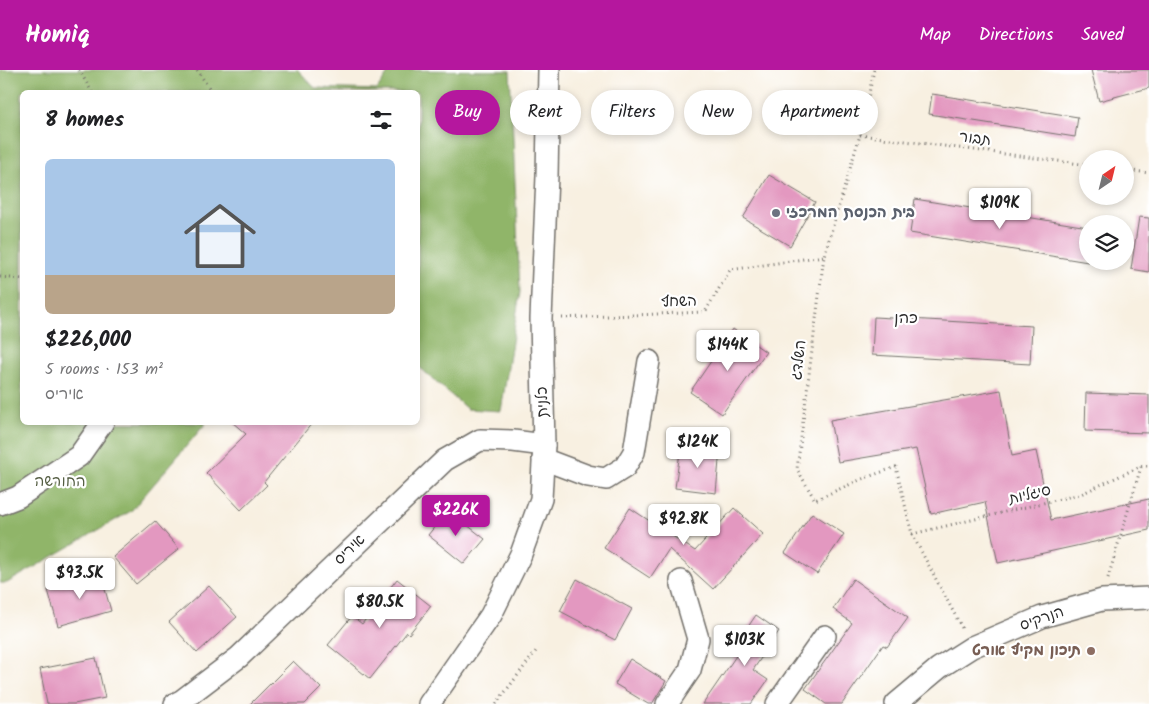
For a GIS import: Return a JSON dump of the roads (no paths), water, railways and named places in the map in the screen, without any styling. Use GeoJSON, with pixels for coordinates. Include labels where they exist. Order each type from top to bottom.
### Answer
{"type":"FeatureCollection","features":[{"type":"Feature","properties":{"kind":"street","name":"כלנית"},"geometry":{"type":"LineString","coordinates":[[429,704],[490,614],[522,554],[541,499],[544,452],[541,319],[549,70]]}},
{"type":"Feature","properties":{"kind":"street","name":"איריס"},"geometry":{"type":"LineString","coordinates":[[174,704],[182,701],[239,657],[445,460],[480,440],[513,441],[544,452],[588,476],[606,479],[625,467],[634,452],[649,361]]}},
{"type":"Feature","properties":{"kind":"street"},"geometry":{"type":"LineString","coordinates":[[0,504],[18,498],[79,456],[101,425]]}},
{"type":"Feature","properties":{"kind":"street"},"geometry":{"type":"LineString","coordinates":[[667,704],[690,670],[698,639],[681,581]]}},
{"type":"Feature","properties":{"kind":"street","name":"הנרקיס"},"geometry":{"type":"LineString","coordinates":[[896,704],[940,668],[972,647],[1042,617],[1102,600],[1149,598]]}},
{"type":"Feature","properties":{"kind":"street"},"geometry":{"type":"LineString","coordinates":[[777,704],[825,636]]}},
{"type":"Feature","properties":{"kind":"place","name":"בית הכנסת המרכזי"},"geometry":{"type":"Point","coordinates":[776,213]}},
{"type":"Feature","properties":{"kind":"place","name":"תיכון מקיף אורט"},"geometry":{"type":"Point","coordinates":[1091,651]}},
{"type":"Feature","properties":{"kind":"district","name":"כהן"},"geometry":{"type":"Point","coordinates":[906,318]}},
{"type":"Feature","properties":{"kind":"park label","name":"החורשה"},"geometry":{"type":"Point","coordinates":[60,482]}}]}
